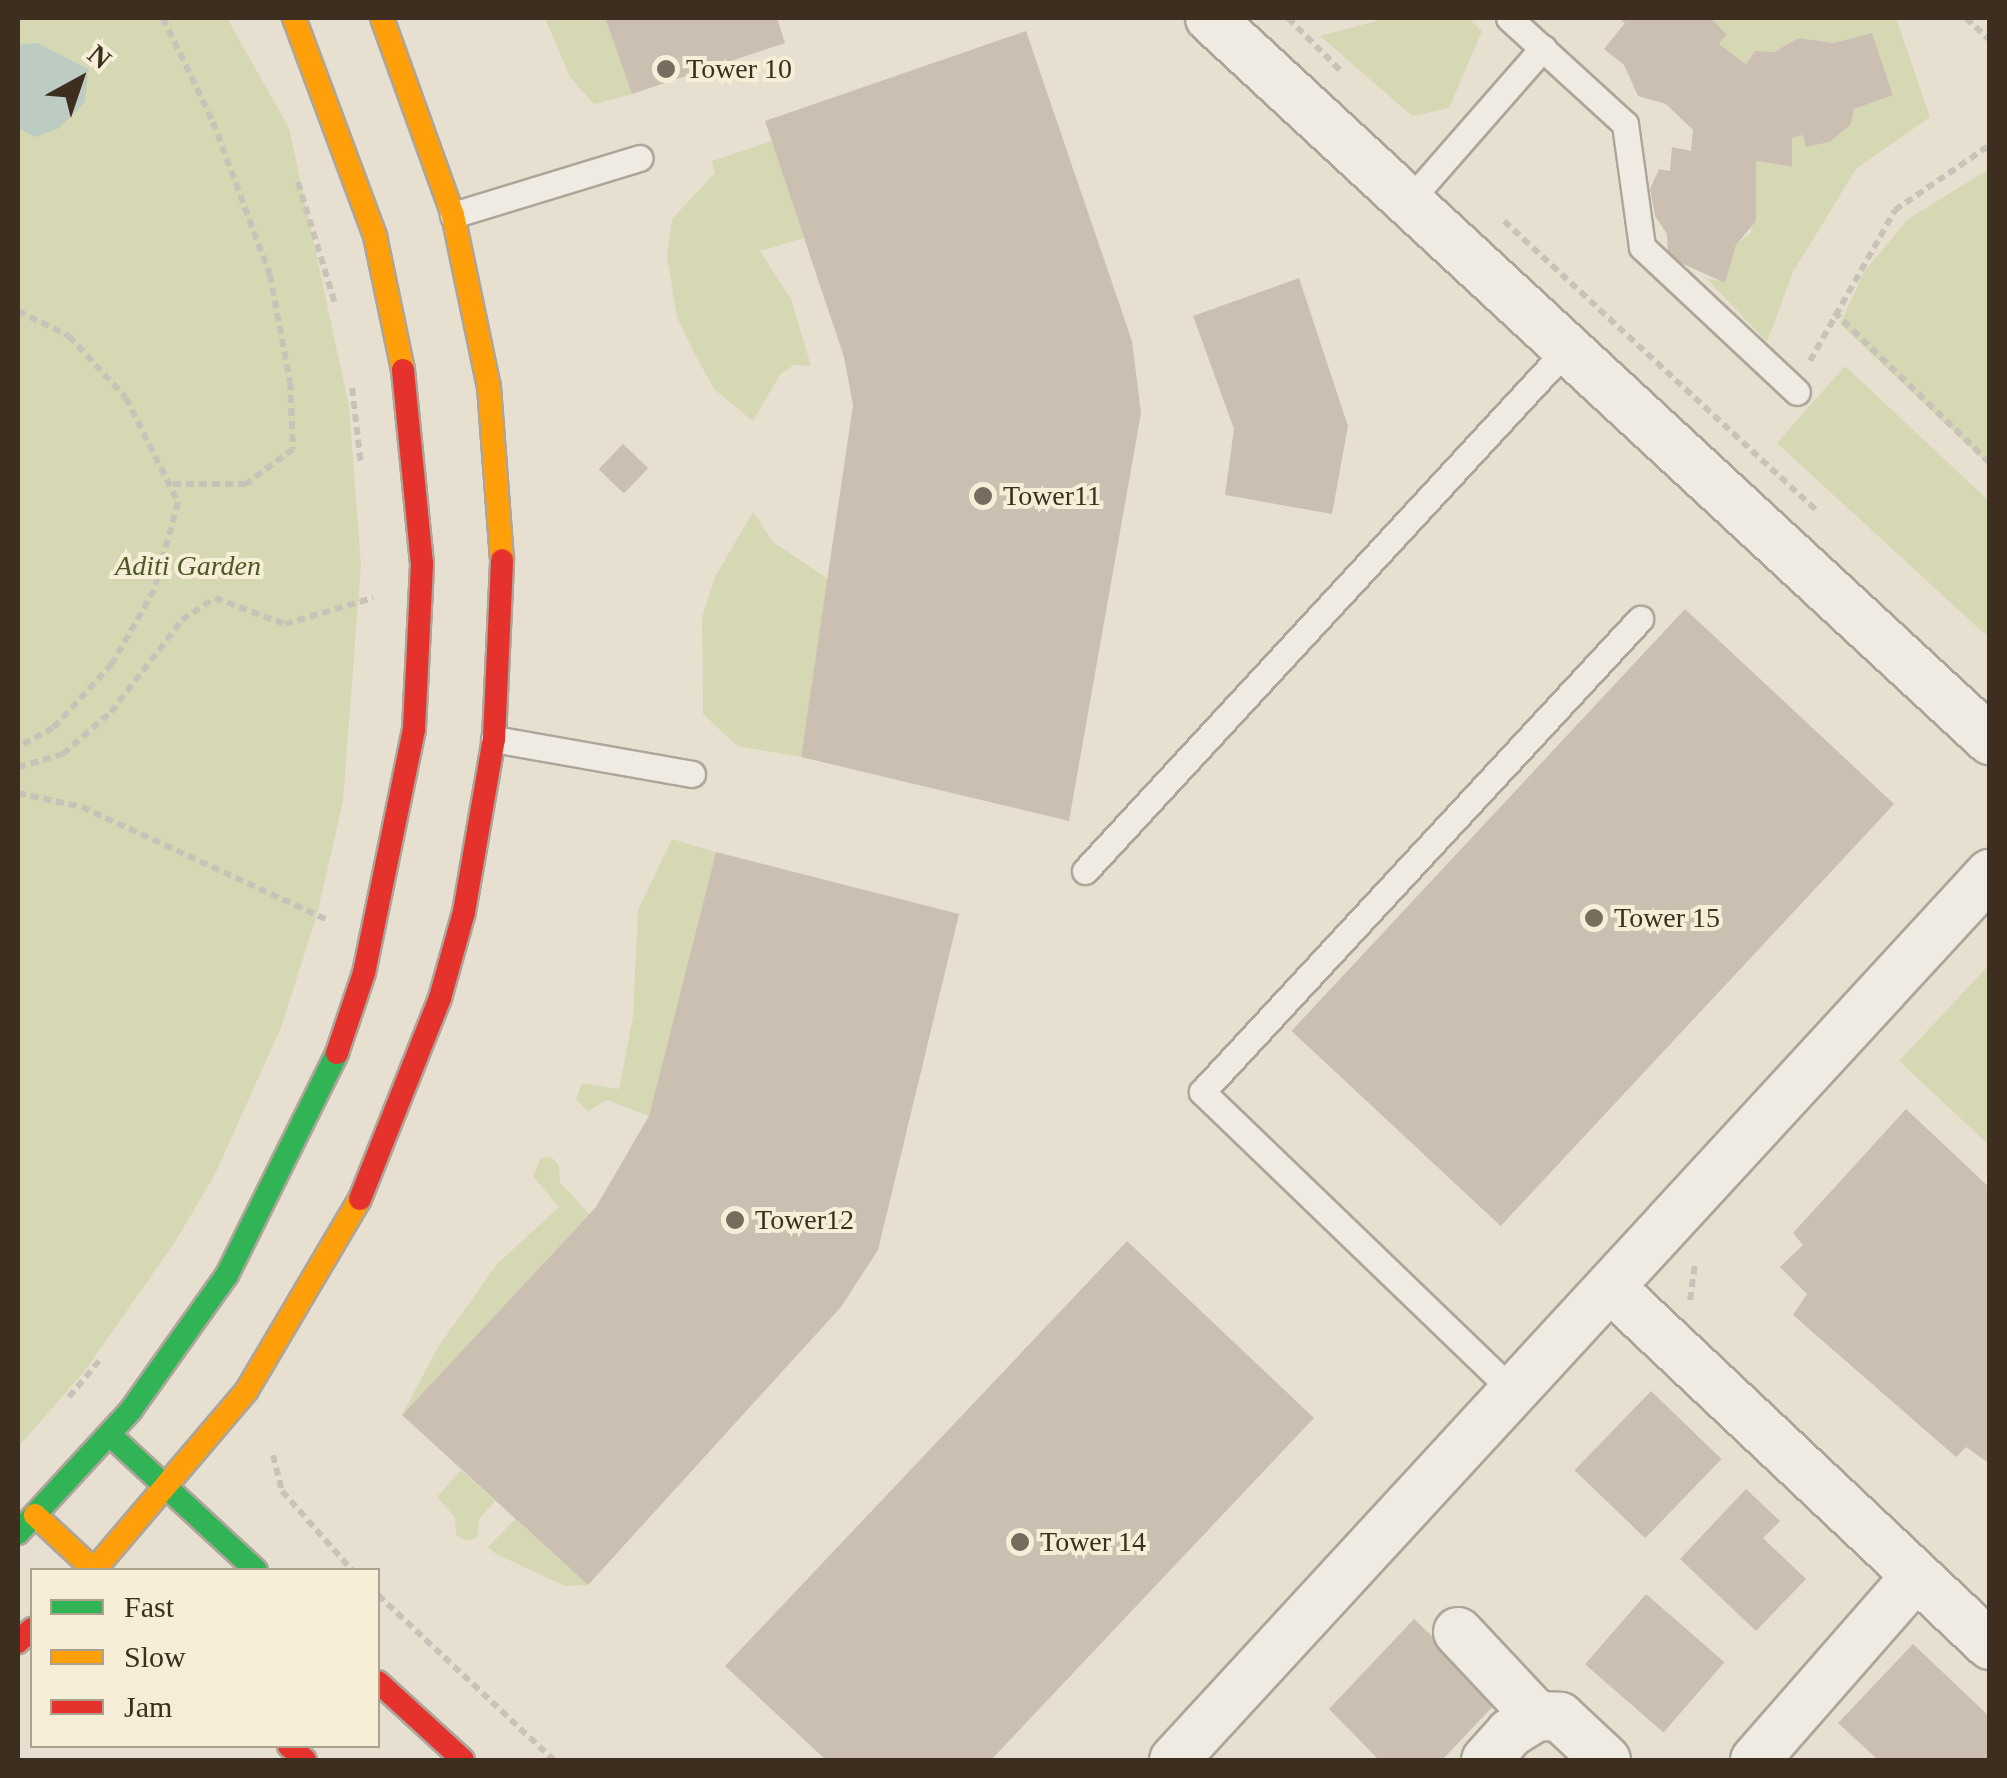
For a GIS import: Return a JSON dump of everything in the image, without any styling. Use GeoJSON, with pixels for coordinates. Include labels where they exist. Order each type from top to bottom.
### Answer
{"type":"FeatureCollection","features":[{"type":"Feature","properties":{"kind":"street"},"geometry":{"type":"LineString","coordinates":[[18,1533],[110,1435],[227,1275],[304,1128],[364,973],[399,828],[414,730],[422,564],[409,398],[370,220],[294,18]]}},
{"type":"Feature","properties":{"kind":"street"},"geometry":{"type":"LineString","coordinates":[[96,1568],[169,1490],[295,1317],[378,1162],[445,981],[494,739],[502,563],[498,475],[482,352],[453,215],[382,18]]}},
{"type":"Feature","properties":{"kind":"street"},"geometry":{"type":"LineString","coordinates":[[1210,18],[1990,740]]}},
{"type":"Feature","properties":{"kind":"street"},"geometry":{"type":"LineString","coordinates":[[1174,1760],[1990,874]]}},
{"type":"Feature","properties":{"kind":"street"},"geometry":{"type":"LineString","coordinates":[[1610,1288],[1990,1645]]}},
{"type":"Feature","properties":{"kind":"street"},"geometry":{"type":"LineString","coordinates":[[110,1435],[254,1568]]}},
{"type":"Feature","properties":{"kind":"street"},"geometry":{"type":"LineString","coordinates":[[35,1515],[92,1568]]}},
{"type":"Feature","properties":{"kind":"street"},"geometry":{"type":"LineString","coordinates":[[1756,1760],[1916,1576]]}},
{"type":"Feature","properties":{"kind":"street"},"geometry":{"type":"LineString","coordinates":[[1458,1632],[1537,1716]]}},
{"type":"Feature","properties":{"kind":"street"},"geometry":{"type":"LineString","coordinates":[[380,1684],[463,1760]]}},
{"type":"Feature","properties":{"kind":"street"},"geometry":{"type":"LineString","coordinates":[[1486,1760],[1510,1733],[1537,1716],[1560,1717],[1606,1760]]}},
{"type":"Feature","properties":{"kind":"lane"},"geometry":{"type":"LineString","coordinates":[[1509,18],[1625,124],[1642,247],[1797,392]]}},
{"type":"Feature","properties":{"kind":"lane"},"geometry":{"type":"LineString","coordinates":[[1408,202],[1543,48]]}},
{"type":"Feature","properties":{"kind":"lane"},"geometry":{"type":"LineString","coordinates":[[453,215],[640,158]]}},
{"type":"Feature","properties":{"kind":"lane"},"geometry":{"type":"LineString","coordinates":[[1086,870],[1567,348]]}},
{"type":"Feature","properties":{"kind":"lane"},"geometry":{"type":"LineString","coordinates":[[1514,1392],[1202,1092],[1640,620]]}},
{"type":"Feature","properties":{"kind":"lane"},"geometry":{"type":"LineString","coordinates":[[494,739],[692,774]]}},
{"type":"Feature","properties":{"kind":"path"},"geometry":{"type":"LineString","coordinates":[[164,18],[214,122],[270,274],[290,382],[292,450],[246,484],[170,484]]}},
{"type":"Feature","properties":{"kind":"path"},"geometry":{"type":"LineString","coordinates":[[1966,18],[1990,40]]}},
{"type":"Feature","properties":{"kind":"path"},"geometry":{"type":"LineString","coordinates":[[1797,392],[1834,312],[1895,210],[1990,145]]}},
{"type":"Feature","properties":{"kind":"path"},"geometry":{"type":"LineString","coordinates":[[296,166],[337,311]]}},
{"type":"Feature","properties":{"kind":"path"},"geometry":{"type":"LineString","coordinates":[[18,311],[69,336],[126,398],[178,502],[154,590],[112,664],[53,728],[18,747]]}},
{"type":"Feature","properties":{"kind":"path"},"geometry":{"type":"LineString","coordinates":[[1834,312],[1990,463]]}},
{"type":"Feature","properties":{"kind":"path"},"geometry":{"type":"LineString","coordinates":[[352,382],[352,436],[366,484]]}},
{"type":"Feature","properties":{"kind":"path"},"geometry":{"type":"LineString","coordinates":[[373,614],[374,581]]}},
{"type":"Feature","properties":{"kind":"path"},"geometry":{"type":"LineString","coordinates":[[18,767],[63,754],[111,712],[182,620],[216,598],[284,624],[374,598]]}},
{"type":"Feature","properties":{"kind":"path"},"geometry":{"type":"LineString","coordinates":[[18,793],[82,807],[331,922]]}},
{"type":"Feature","properties":{"kind":"path"},"geometry":{"type":"LineString","coordinates":[[325,940],[336,906]]}},
{"type":"Feature","properties":{"kind":"path"},"geometry":{"type":"LineString","coordinates":[[1699,1312],[1688,1298],[1702,1250]]}},
{"type":"Feature","properties":{"kind":"path"},"geometry":{"type":"LineString","coordinates":[[60,1408],[102,1357]]}},
{"type":"Feature","properties":{"kind":"path"},"geometry":{"type":"LineString","coordinates":[[273,1455],[282,1490],[350,1568]]}},
{"type":"Feature","properties":{"kind":"path"},"geometry":{"type":"LineString","coordinates":[[380,1597],[554,1760]]}},
{"type":"Feature","properties":{"kind":"green space","name":"Aditi Garden"},"geometry":{"type":"Polygon","coordinates":[[[18,18],[227,18],[289,128],[349,406],[361,565],[343,801],[317,915],[280,1030],[215,1174],[175,1242],[84,1372],[18,1447],[18,18]]]}},
{"type":"Feature","properties":{"kind":"green space"},"geometry":{"type":"Polygon","coordinates":[[[545,18],[605,18],[632,94],[594,104],[570,77],[545,18]]]}},
{"type":"Feature","properties":{"kind":"green space"},"geometry":{"type":"Polygon","coordinates":[[[1388,18],[1468,18],[1482,31],[1449,108],[1412,116],[1320,36],[1388,18]]]}},
{"type":"Feature","properties":{"kind":"green space"},"geometry":{"type":"Polygon","coordinates":[[[1711,18],[1896,18],[1930,117],[1856,169],[1793,272],[1767,342],[1706,278],[1725,282],[1736,245],[1751,232],[1756,161],[1791,167],[1792,138],[1803,135],[1807,147],[1830,142],[1851,124],[1854,109],[1893,94],[1872,33],[1833,43],[1799,38],[1774,52],[1755,51],[1746,64],[1719,44],[1727,33],[1711,18]]]}},
{"type":"Feature","properties":{"kind":"green space"},"geometry":{"type":"Polygon","coordinates":[[[772,141],[804,238],[760,251],[791,299],[811,366],[793,365],[780,375],[753,421],[715,390],[694,353],[677,317],[667,256],[672,219],[715,173],[712,161],[772,141]]]}},
{"type":"Feature","properties":{"kind":"green space"},"geometry":{"type":"Polygon","coordinates":[[[1990,169],[1989,465],[1840,324],[1864,272],[1908,219],[1990,169]]]}},
{"type":"Feature","properties":{"kind":"green space"},"geometry":{"type":"Polygon","coordinates":[[[1845,366],[1989,501],[1989,638],[1777,443],[1845,366]]]}},
{"type":"Feature","properties":{"kind":"green space"},"geometry":{"type":"Polygon","coordinates":[[[753,512],[773,542],[828,579],[801,757],[737,746],[703,714],[702,618],[715,577],[753,512]]]}},
{"type":"Feature","properties":{"kind":"green space"},"geometry":{"type":"Polygon","coordinates":[[[672,839],[716,852],[649,1116],[607,1100],[588,1111],[576,1099],[582,1083],[619,1089],[633,1017],[638,910],[672,839]]]}},
{"type":"Feature","properties":{"kind":"green space"},"geometry":{"type":"Polygon","coordinates":[[[1989,965],[1989,1145],[1899,1061],[1989,965]]]}},
{"type":"Feature","properties":{"kind":"green space"},"geometry":{"type":"Polygon","coordinates":[[[551,1157],[559,1165],[560,1182],[589,1214],[402,1415],[438,1347],[497,1264],[559,1207],[533,1176],[541,1158],[551,1157]]]}},
{"type":"Feature","properties":{"kind":"green space"},"geometry":{"type":"Polygon","coordinates":[[[461,1470],[495,1501],[479,1519],[477,1538],[466,1541],[456,1535],[455,1517],[437,1497],[461,1470]]]}},
{"type":"Feature","properties":{"kind":"green space"},"geometry":{"type":"Polygon","coordinates":[[[515,1519],[588,1585],[565,1586],[488,1547],[515,1519]]]}},
{"type":"Feature","properties":{"kind":"shaded area"},"geometry":{"type":"Polygon","coordinates":[[[37,43],[88,69],[85,102],[59,128],[36,137],[18,128],[18,45],[37,43]]]}},
{"type":"Feature","properties":{"kind":"building","name":"Tower 10"},"geometry":{"type":"Polygon","coordinates":[[[605,18],[777,18],[785,43],[632,94],[605,18]]]}},
{"type":"Feature","properties":{"kind":"building"},"geometry":{"type":"Polygon","coordinates":[[[1618,18],[1711,18],[1727,34],[1719,44],[1746,64],[1755,51],[1774,52],[1799,38],[1833,43],[1872,33],[1893,95],[1854,109],[1851,124],[1830,142],[1806,147],[1803,135],[1792,138],[1792,167],[1756,161],[1756,221],[1736,245],[1725,283],[1668,257],[1667,234],[1655,216],[1650,189],[1659,169],[1670,171],[1672,147],[1691,151],[1693,130],[1666,104],[1638,96],[1624,65],[1604,49],[1625,23],[1618,18]]]}},
{"type":"Feature","properties":{"kind":"building","name":"Tower11"},"geometry":{"type":"Polygon","coordinates":[[[1026,31],[1132,341],[1141,413],[1069,821],[801,757],[853,405],[844,357],[765,121],[1026,31]]]}},
{"type":"Feature","properties":{"kind":"building"},"geometry":{"type":"Polygon","coordinates":[[[1299,278],[1348,426],[1332,514],[1225,495],[1234,429],[1193,316],[1299,278]]]}},
{"type":"Feature","properties":{"kind":"building"},"geometry":{"type":"Polygon","coordinates":[[[623,444],[648,468],[624,493],[599,469],[623,444]]]}},
{"type":"Feature","properties":{"kind":"building","name":"Tower 15"},"geometry":{"type":"Polygon","coordinates":[[[1685,609],[1894,804],[1501,1226],[1291,1031],[1685,609]]]}},
{"type":"Feature","properties":{"kind":"building","name":"Tower12"},"geometry":{"type":"Polygon","coordinates":[[[716,852],[959,914],[878,1250],[841,1307],[588,1585],[402,1415],[596,1207],[649,1116],[716,852]]]}},
{"type":"Feature","properties":{"kind":"building"},"geometry":{"type":"Polygon","coordinates":[[[1906,1109],[1990,1188],[1990,1464],[1966,1447],[1956,1457],[1793,1315],[1807,1294],[1780,1267],[1803,1245],[1793,1233],[1906,1109]]]}},
{"type":"Feature","properties":{"kind":"building","name":"Tower 14"},"geometry":{"type":"Polygon","coordinates":[[[1127,1241],[1314,1418],[991,1760],[826,1760],[725,1666],[1127,1241]]]}},
{"type":"Feature","properties":{"kind":"building"},"geometry":{"type":"Polygon","coordinates":[[[1651,1391],[1721,1459],[1645,1538],[1575,1470],[1651,1391]]]}},
{"type":"Feature","properties":{"kind":"building"},"geometry":{"type":"Polygon","coordinates":[[[1746,1489],[1780,1521],[1763,1538],[1806,1579],[1756,1631],[1680,1559],[1746,1489]]]}},
{"type":"Feature","properties":{"kind":"building"},"geometry":{"type":"Polygon","coordinates":[[[1646,1594],[1724,1662],[1663,1732],[1585,1664],[1646,1594]]]}},
{"type":"Feature","properties":{"kind":"building"},"geometry":{"type":"Polygon","coordinates":[[[1414,1619],[1499,1700],[1442,1760],[1379,1760],[1329,1709],[1414,1619]]]}},
{"type":"Feature","properties":{"kind":"building"},"geometry":{"type":"Polygon","coordinates":[[[1913,1644],[1990,1717],[1990,1760],[1878,1760],[1838,1723],[1913,1644]]]}},
{"type":"Feature","properties":{"kind":"traffic: fast"},"geometry":{"type":"LineString","coordinates":[[18,1533],[131,1410],[227,1275],[337,1053]]}},
{"type":"Feature","properties":{"kind":"traffic: fast"},"geometry":{"type":"LineString","coordinates":[[110,1435],[254,1568]]}},
{"type":"Feature","properties":{"kind":"traffic: slow"},"geometry":{"type":"LineString","coordinates":[[294,18],[375,236],[403,370]]}},
{"type":"Feature","properties":{"kind":"traffic: slow"},"geometry":{"type":"LineString","coordinates":[[382,18],[453,215],[489,387],[502,560]]}},
{"type":"Feature","properties":{"kind":"traffic: slow"},"geometry":{"type":"LineString","coordinates":[[96,1568],[247,1390],[360,1199]]}},
{"type":"Feature","properties":{"kind":"traffic: slow"},"geometry":{"type":"LineString","coordinates":[[35,1515],[92,1568]]}},
{"type":"Feature","properties":{"kind":"traffic: jam"},"geometry":{"type":"LineString","coordinates":[[337,1053],[364,973],[414,729],[422,564],[403,370]]}},
{"type":"Feature","properties":{"kind":"traffic: jam"},"geometry":{"type":"LineString","coordinates":[[360,1199],[440,998],[464,912],[494,739],[502,560]]}},
{"type":"Feature","properties":{"kind":"traffic: jam"},"geometry":{"type":"LineString","coordinates":[[18,1642],[30,1631]]}},
{"type":"Feature","properties":{"kind":"traffic: jam"},"geometry":{"type":"LineString","coordinates":[[380,1684],[463,1760]]}},
{"type":"Feature","properties":{"kind":"traffic: jam"},"geometry":{"type":"LineString","coordinates":[[291,1748],[305,1760]]}},
{"type":"Feature","properties":{"kind":"place","name":"Tower 10"},"geometry":{"type":"Point","coordinates":[666,69]}},
{"type":"Feature","properties":{"kind":"place","name":"Tower11"},"geometry":{"type":"Point","coordinates":[983,496]}},
{"type":"Feature","properties":{"kind":"place","name":"Tower 15"},"geometry":{"type":"Point","coordinates":[1594,918]}},
{"type":"Feature","properties":{"kind":"place","name":"Tower12"},"geometry":{"type":"Point","coordinates":[735,1220]}},
{"type":"Feature","properties":{"kind":"place","name":"Tower 14"},"geometry":{"type":"Point","coordinates":[1020,1542]}}]}
